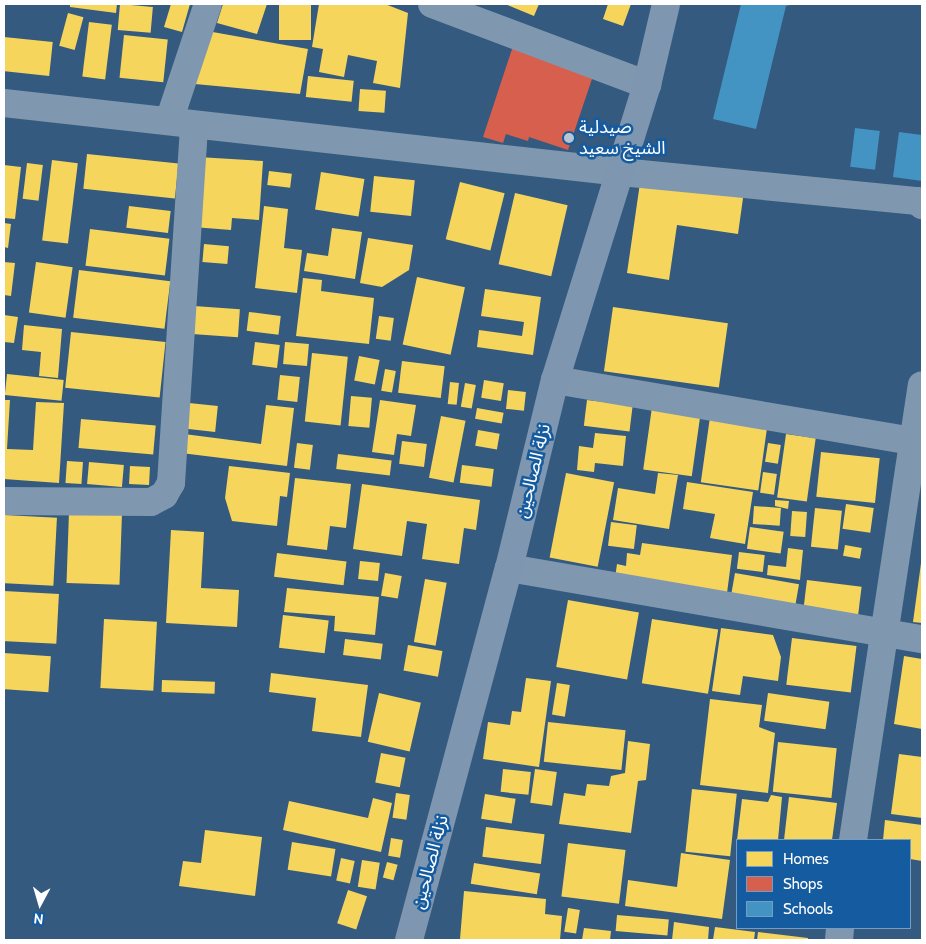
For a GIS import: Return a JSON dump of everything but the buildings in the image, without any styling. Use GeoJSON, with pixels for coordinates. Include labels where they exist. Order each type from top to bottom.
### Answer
{"type":"FeatureCollection","features":[{"type":"Feature","properties":{"kind":"main road","name":"نزلة الصالحين"},"geometry":{"type":"LineString","coordinates":[[409,940],[509,568],[555,380],[647,85],[666,4]]}},
{"type":"Feature","properties":{"kind":"street"},"geometry":{"type":"LineString","coordinates":[[4,501],[150,502],[164,495],[171,483],[182,124],[208,4]]}},
{"type":"Feature","properties":{"kind":"street"},"geometry":{"type":"LineString","coordinates":[[432,4],[647,85]]}},
{"type":"Feature","properties":{"kind":"street"},"geometry":{"type":"LineString","coordinates":[[4,103],[621,172],[918,200],[922,205]]}},
{"type":"Feature","properties":{"kind":"street"},"geometry":{"type":"LineString","coordinates":[[555,380],[913,441]]}},
{"type":"Feature","properties":{"kind":"street"},"geometry":{"type":"LineString","coordinates":[[853,839],[922,385]]}},
{"type":"Feature","properties":{"kind":"street"},"geometry":{"type":"LineString","coordinates":[[509,568],[922,639]]}},
{"type":"Feature","properties":{"kind":"place","name":"صيدلية الشيخ سعيد"},"geometry":{"type":"Point","coordinates":[569,138]}}]}
